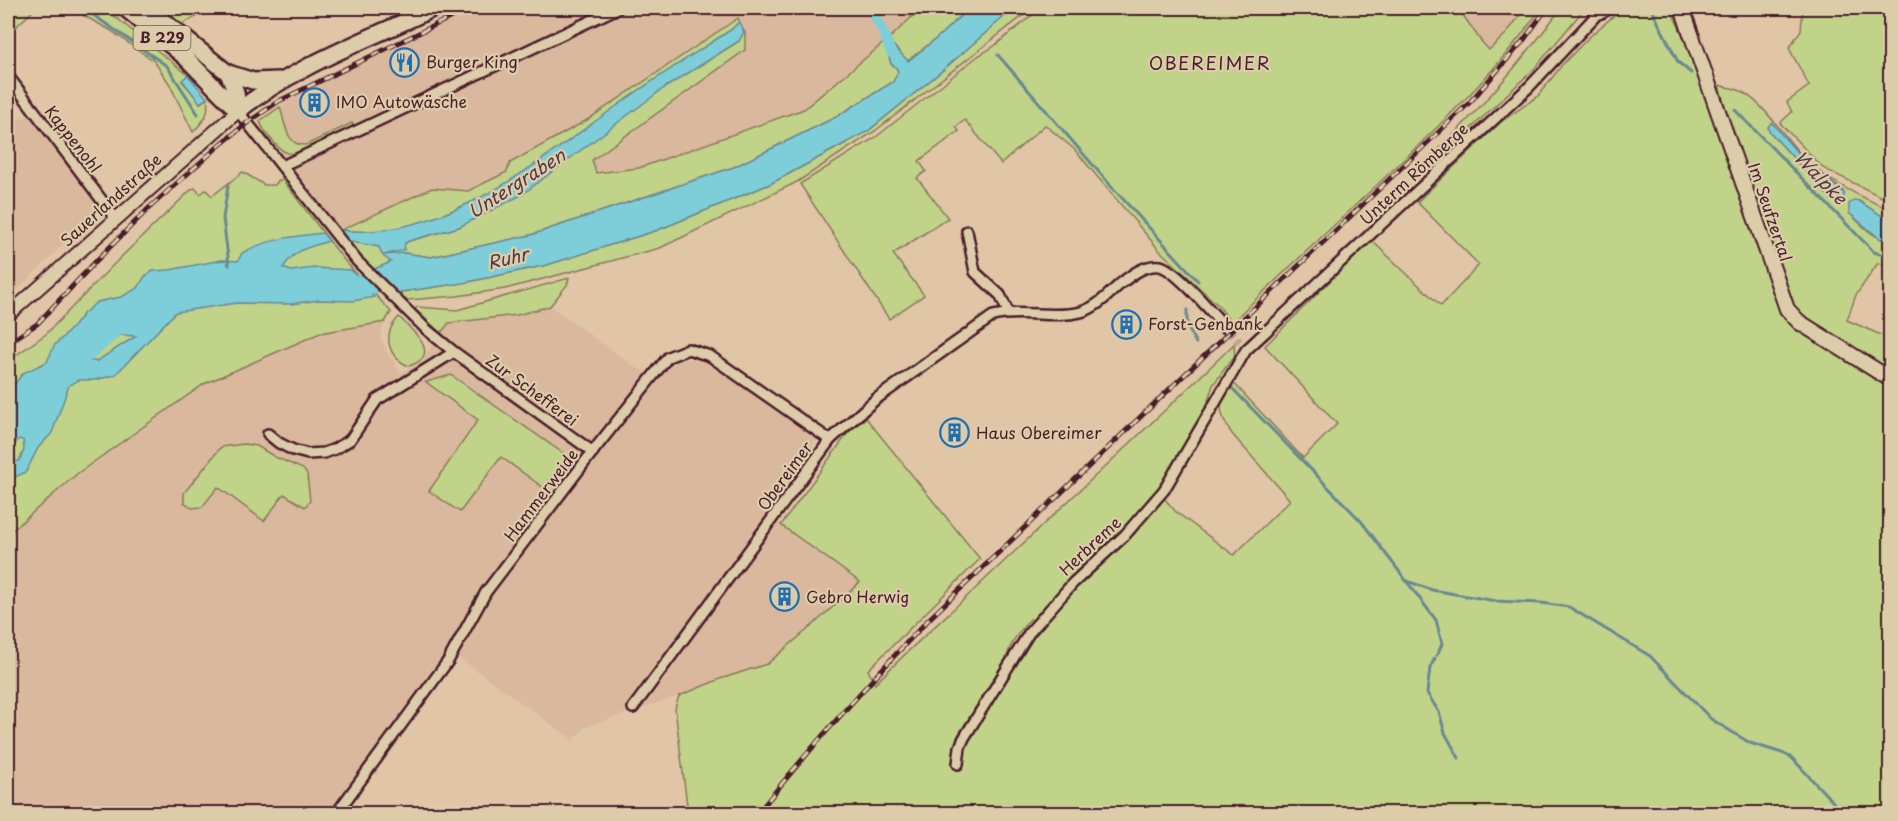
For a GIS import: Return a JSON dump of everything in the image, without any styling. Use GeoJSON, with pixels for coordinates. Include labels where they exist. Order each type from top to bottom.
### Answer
{"type":"FeatureCollection","features":[{"type":"Feature","properties":{"kind":"main road","name":"B 229"},"geometry":{"type":"LineString","coordinates":[[125,8],[185,57],[238,111],[282,80],[429,9]]}},
{"type":"Feature","properties":{"kind":"main road","name":"B 229"},"geometry":{"type":"LineString","coordinates":[[147,8],[228,73],[253,81],[282,80]]}},
{"type":"Feature","properties":{"kind":"main road","name":"Im Seufzertal"},"geometry":{"type":"LineString","coordinates":[[1682,8],[1787,309],[1799,322],[1890,379]]}},
{"type":"Feature","properties":{"kind":"main road"},"geometry":{"type":"LineString","coordinates":[[228,73],[236,92],[238,111]]}},
{"type":"Feature","properties":{"kind":"street"},"geometry":{"type":"LineString","coordinates":[[238,111],[282,166],[618,8]]}},
{"type":"Feature","properties":{"kind":"street","name":"Unterm Römberge"},"geometry":{"type":"LineString","coordinates":[[1246,350],[1521,95],[1603,9]]}},
{"type":"Feature","properties":{"kind":"street","name":"Kappenohl"},"geometry":{"type":"LineString","coordinates":[[9,81],[116,219]]}},
{"type":"Feature","properties":{"kind":"street","name":"Sauerlandstraße"},"geometry":{"type":"LineString","coordinates":[[8,315],[238,111]]}},
{"type":"Feature","properties":{"kind":"street","name":"Zur Schefferei"},"geometry":{"type":"LineString","coordinates":[[282,166],[357,261],[426,329],[454,352],[592,452]]}},
{"type":"Feature","properties":{"kind":"street"},"geometry":{"type":"LineString","coordinates":[[967,231],[975,272],[1000,295],[1008,312]]}},
{"type":"Feature","properties":{"kind":"street","name":"Obereimer"},"geometry":{"type":"LineString","coordinates":[[633,708],[830,440],[885,392],[993,316],[1008,312],[1049,314],[1084,311],[1096,305],[1137,272],[1145,268],[1160,266],[1172,273],[1227,329]]}},
{"type":"Feature","properties":{"kind":"street"},"geometry":{"type":"LineString","coordinates":[[1239,342],[1246,350]]}},
{"type":"Feature","properties":{"kind":"street","name":"Hammerweide"},"geometry":{"type":"LineString","coordinates":[[336,813],[448,661],[486,592],[592,452],[668,357],[688,349],[710,357],[830,440]]}},
{"type":"Feature","properties":{"kind":"street","name":"Herbreme"},"geometry":{"type":"LineString","coordinates":[[958,764],[960,747],[964,738],[1029,633],[1073,583],[1125,535],[1158,497],[1184,459],[1246,350]]}},
{"type":"Feature","properties":{"kind":"street"},"geometry":{"type":"LineString","coordinates":[[268,434],[293,450],[308,454],[324,453],[335,449],[350,440],[377,400],[454,352]]}},
{"type":"Feature","properties":{"kind":"shaded area"},"geometry":{"type":"Polygon","coordinates":[[[477,8],[872,8],[868,10],[887,32],[874,8],[921,8],[892,36],[804,109],[639,168],[596,173],[591,160],[745,50],[745,33],[737,18],[587,120],[510,163],[507,172],[468,191],[432,188],[341,230],[261,129],[258,121],[275,108],[333,77],[477,8]]]}},
{"type":"Feature","properties":{"kind":"shaded area"},"geometry":{"type":"Polygon","coordinates":[[[1458,8],[1525,8],[1507,33],[1489,50],[1458,8]]]}},
{"type":"Feature","properties":{"kind":"shaded area"},"geometry":{"type":"Polygon","coordinates":[[[29,115],[103,205],[8,299],[8,125],[29,115]]]}},
{"type":"Feature","properties":{"kind":"shaded area"},"geometry":{"type":"Polygon","coordinates":[[[550,306],[638,369],[659,377],[678,360],[699,358],[819,437],[762,511],[860,582],[767,664],[585,727],[573,740],[447,649],[329,813],[8,813],[8,534],[78,473],[204,384],[320,333],[385,322],[380,337],[386,351],[401,373],[421,361],[449,323],[517,315],[550,306]]]}},
{"type":"Feature","properties":{"kind":"green space"},"geometry":{"type":"Polygon","coordinates":[[[18,8],[36,8],[8,34],[8,17],[18,8]]]}},
{"type":"Feature","properties":{"kind":"green space"},"geometry":{"type":"Polygon","coordinates":[[[70,8],[104,8],[188,75],[182,81],[201,103],[207,98],[207,113],[197,128],[193,132],[169,83],[154,61],[110,30],[70,8]]]}},
{"type":"Feature","properties":{"kind":"green space"},"geometry":{"type":"Polygon","coordinates":[[[159,8],[196,8],[200,15],[180,25],[159,8]]]}},
{"type":"Feature","properties":{"kind":"green space"},"geometry":{"type":"Polygon","coordinates":[[[921,8],[969,8],[937,38],[907,61],[888,40],[885,42],[891,64],[898,72],[893,82],[834,118],[734,167],[531,235],[431,257],[404,253],[384,256],[392,262],[373,270],[394,293],[463,283],[547,265],[658,230],[770,184],[868,131],[1014,8],[1033,8],[875,131],[797,182],[660,248],[505,289],[407,300],[393,294],[346,241],[341,230],[432,188],[468,191],[507,172],[510,163],[587,120],[738,18],[745,33],[745,50],[592,160],[596,173],[639,168],[804,109],[892,36],[921,8]],[[739,22],[500,189],[423,222],[382,231],[342,230],[379,247],[383,255],[409,241],[459,227],[664,88],[739,41],[739,22]]]}},
{"type":"Feature","properties":{"kind":"green space"},"geometry":{"type":"Polygon","coordinates":[[[1041,8],[1458,8],[1489,50],[1507,33],[1525,8],[1541,8],[1509,51],[1455,110],[1231,323],[1219,306],[1160,251],[1074,149],[1045,125],[1001,164],[965,120],[956,127],[959,131],[919,161],[926,171],[917,178],[948,218],[893,254],[924,295],[889,319],[800,184],[876,137],[1041,8]]]}},
{"type":"Feature","properties":{"kind":"green space"},"geometry":{"type":"Polygon","coordinates":[[[1561,8],[1585,8],[1535,68],[1427,170],[1423,165],[1496,90],[1561,8]]]}},
{"type":"Feature","properties":{"kind":"green space"},"geometry":{"type":"Polygon","coordinates":[[[1623,8],[1670,8],[1685,40],[1714,122],[1728,116],[1719,85],[1736,89],[1755,101],[1816,169],[1847,189],[1890,210],[1890,222],[1859,201],[1849,213],[1874,235],[1885,239],[1890,238],[1890,268],[1878,263],[1856,295],[1847,320],[1890,339],[1890,813],[688,813],[675,708],[679,696],[720,679],[767,664],[860,582],[781,525],[848,433],[866,418],[980,559],[868,670],[875,684],[1234,344],[1235,361],[1231,360],[1213,385],[1208,400],[1210,403],[1170,473],[1127,526],[1058,592],[1033,621],[1030,619],[1019,632],[1010,647],[1007,658],[956,739],[952,765],[1010,669],[1045,620],[1064,599],[1134,534],[1163,497],[1176,512],[1234,555],[1290,500],[1232,434],[1223,419],[1222,402],[1232,381],[1303,458],[1337,424],[1265,346],[1371,240],[1441,306],[1479,265],[1417,202],[1501,122],[1538,96],[1562,65],[1589,37],[1623,8]],[[1772,123],[1768,127],[1770,132],[1828,196],[1836,203],[1844,197],[1842,190],[1807,164],[1772,123]]]}},
{"type":"Feature","properties":{"kind":"green space"},"geometry":{"type":"Polygon","coordinates":[[[1803,8],[1890,8],[1890,201],[1823,168],[1780,123],[1792,112],[1787,102],[1809,86],[1789,48],[1801,30],[1803,8]]]}},
{"type":"Feature","properties":{"kind":"green space"},"geometry":{"type":"Polygon","coordinates":[[[280,107],[290,138],[299,145],[306,145],[352,123],[354,126],[312,148],[288,153],[279,148],[269,137],[260,121],[280,107]]]}},
{"type":"Feature","properties":{"kind":"green space"},"geometry":{"type":"Polygon","coordinates":[[[243,172],[264,185],[275,185],[282,179],[344,260],[391,312],[385,322],[320,333],[204,384],[78,473],[8,534],[8,361],[46,334],[192,189],[195,188],[200,194],[206,190],[212,196],[243,172]]]}},
{"type":"Feature","properties":{"kind":"green space"},"geometry":{"type":"Polygon","coordinates":[[[569,278],[567,285],[550,306],[517,315],[449,323],[441,333],[415,309],[417,307],[457,310],[569,278]]]}},
{"type":"Feature","properties":{"kind":"green space"},"geometry":{"type":"Polygon","coordinates":[[[399,317],[417,336],[424,349],[424,356],[409,366],[396,357],[389,344],[390,331],[399,317]]]}},
{"type":"Feature","properties":{"kind":"green space"},"geometry":{"type":"Polygon","coordinates":[[[451,375],[567,456],[544,488],[501,457],[460,512],[429,491],[478,420],[426,382],[451,375]]]}},
{"type":"Feature","properties":{"kind":"green space"},"geometry":{"type":"Polygon","coordinates":[[[244,444],[257,446],[303,469],[307,474],[310,501],[305,507],[284,494],[264,521],[218,487],[202,507],[192,508],[184,502],[184,493],[221,447],[244,444]]]}},
{"type":"Feature","properties":{"kind":"water"},"geometry":{"type":"Polygon","coordinates":[[[872,8],[887,32],[881,36],[867,10],[872,8]]]}},
{"type":"Feature","properties":{"kind":"water","name":"Untergraben"},"geometry":{"type":"Polygon","coordinates":[[[969,8],[1014,8],[868,131],[770,184],[658,230],[547,265],[463,283],[394,293],[372,270],[391,262],[383,256],[379,247],[346,241],[341,230],[368,231],[395,228],[457,209],[485,195],[540,161],[739,22],[744,32],[739,41],[664,88],[521,195],[459,227],[409,241],[405,243],[404,250],[384,255],[404,253],[431,257],[531,235],[734,167],[834,118],[893,82],[898,72],[891,64],[885,42],[888,40],[908,61],[969,8]]]}},
{"type":"Feature","properties":{"kind":"water"},"geometry":{"type":"Polygon","coordinates":[[[188,75],[207,98],[200,103],[182,80],[188,75]]]}},
{"type":"Feature","properties":{"kind":"water"},"geometry":{"type":"Polygon","coordinates":[[[1772,123],[1807,164],[1844,193],[1844,197],[1838,203],[1828,196],[1770,132],[1768,128],[1772,123]]]}},
{"type":"Feature","properties":{"kind":"water"},"geometry":{"type":"Polygon","coordinates":[[[1854,200],[1890,221],[1890,239],[1879,238],[1849,213],[1849,204],[1854,200]]]}},
{"type":"Feature","properties":{"kind":"water"},"geometry":{"type":"Polygon","coordinates":[[[323,233],[329,241],[298,253],[283,268],[291,271],[314,268],[351,270],[374,297],[353,301],[319,300],[291,304],[237,303],[176,312],[115,375],[95,380],[79,380],[69,385],[52,433],[38,448],[26,472],[8,482],[8,458],[11,462],[19,461],[24,450],[23,440],[19,439],[8,451],[8,393],[23,373],[47,362],[54,346],[97,302],[121,297],[138,288],[145,276],[153,271],[222,260],[238,261],[242,253],[261,244],[323,233]],[[106,331],[87,340],[66,362],[97,361],[136,336],[106,331]]]}},
{"type":"Feature","properties":{"kind":"waterway"},"geometry":{"type":"LineString","coordinates":[[83,8],[167,66],[198,114]]}},
{"type":"Feature","properties":{"kind":"waterway"},"geometry":{"type":"LineString","coordinates":[[870,8],[891,53]]}},
{"type":"Feature","properties":{"kind":"waterway","name":"Walpke"},"geometry":{"type":"LineString","coordinates":[[1651,8],[1678,62],[1691,73]]}},
{"type":"Feature","properties":{"kind":"waterway"},"geometry":{"type":"LineString","coordinates":[[998,55],[1111,186],[1198,281]]}},
{"type":"Feature","properties":{"kind":"waterway","name":"Walpke"},"geometry":{"type":"LineString","coordinates":[[1735,110],[1874,252],[1890,257]]}},
{"type":"Feature","properties":{"kind":"waterway"},"geometry":{"type":"LineString","coordinates":[[228,186],[223,218],[229,265]]}},
{"type":"Feature","properties":{"kind":"waterway","name":"Ruhr"},"geometry":{"type":"LineString","coordinates":[[337,288],[400,280]]}},
{"type":"Feature","properties":{"kind":"waterway"},"geometry":{"type":"LineString","coordinates":[[1187,310],[1187,326],[1196,343]]}},
{"type":"Feature","properties":{"kind":"waterway","name":"Ruhr"},"geometry":{"type":"LineString","coordinates":[[56,378],[120,323],[132,319]]}},
{"type":"Feature","properties":{"kind":"waterway"},"geometry":{"type":"LineString","coordinates":[[1231,387],[1361,521],[1436,620],[1442,644],[1437,655]]}},
{"type":"Feature","properties":{"kind":"waterway"},"geometry":{"type":"LineString","coordinates":[[1407,581],[1432,590],[1496,601],[1569,607],[1650,656],[1711,719],[1750,743],[1792,758],[1844,814]]}},
{"type":"Feature","properties":{"kind":"waterway"},"geometry":{"type":"LineString","coordinates":[[1435,658],[1430,668],[1427,693],[1439,712],[1445,733],[1459,758]]}},
{"type":"Feature","properties":{"kind":"tunnel"},"geometry":{"type":"LineString","coordinates":[[1227,329],[1239,342]]}},
{"type":"Feature","properties":{"kind":"railway"},"geometry":{"type":"LineString","coordinates":[[8,343],[37,324],[149,208],[247,123],[279,101],[470,8]]}},
{"type":"Feature","properties":{"kind":"railway"},"geometry":{"type":"LineString","coordinates":[[757,814],[841,715],[929,619],[1470,102],[1523,41],[1547,8]]}},
{"type":"Feature","properties":{"kind":"place","name":"Burger King"},"geometry":{"type":"Point","coordinates":[405,62]}},
{"type":"Feature","properties":{"kind":"place","name":"IMO Autowäsche"},"geometry":{"type":"Point","coordinates":[315,102]}},
{"type":"Feature","properties":{"kind":"place","name":"Forst-Genbank"},"geometry":{"type":"Point","coordinates":[1127,324]}},
{"type":"Feature","properties":{"kind":"place","name":"Haus Obereimer"},"geometry":{"type":"Point","coordinates":[955,433]}},
{"type":"Feature","properties":{"kind":"place","name":"Gebro Herwig"},"geometry":{"type":"Point","coordinates":[785,597]}},
{"type":"Feature","properties":{"kind":"district","name":"OBEREIMER"},"geometry":{"type":"Point","coordinates":[1210,64]}}]}
